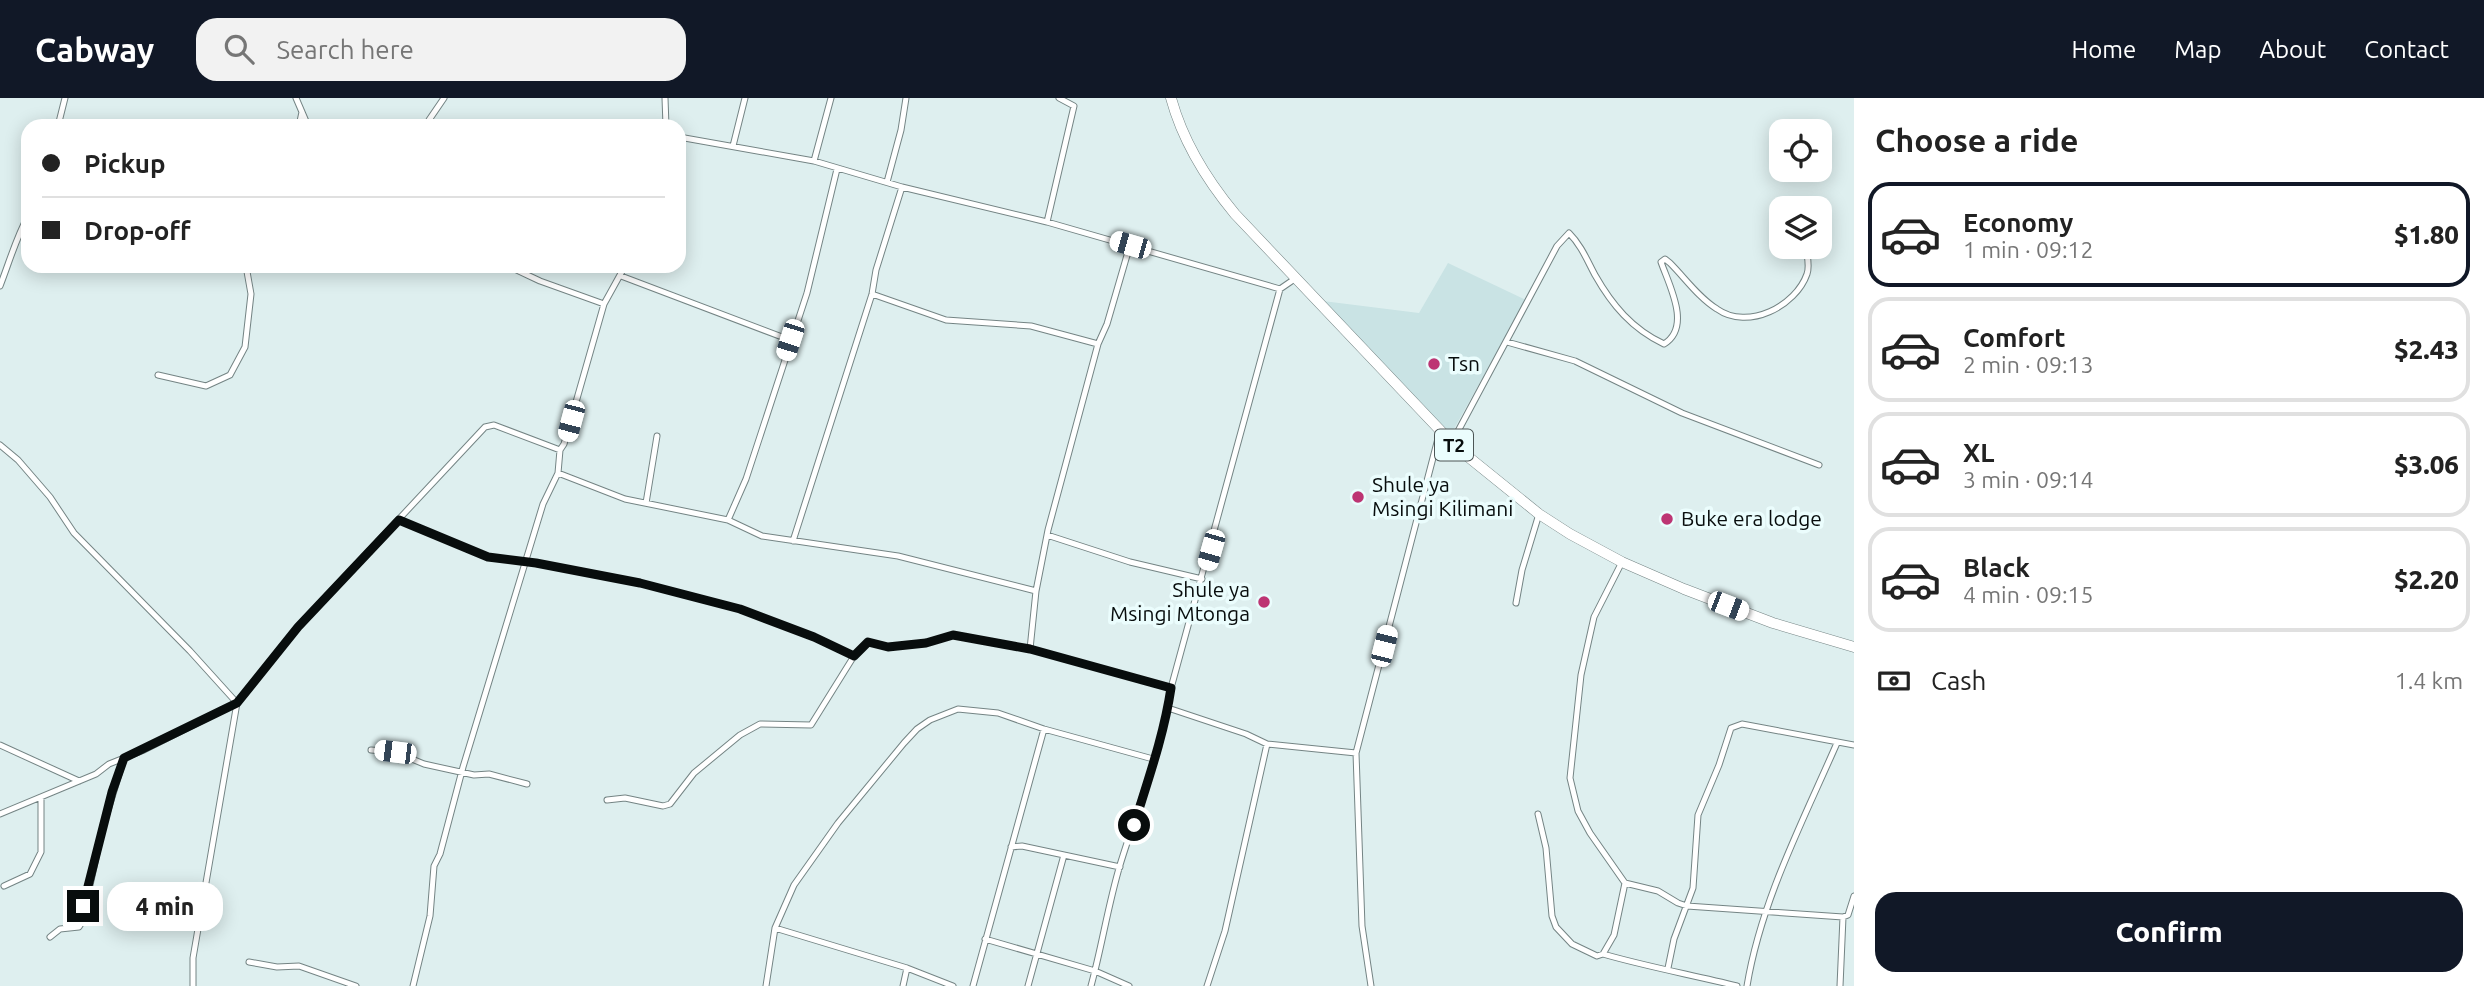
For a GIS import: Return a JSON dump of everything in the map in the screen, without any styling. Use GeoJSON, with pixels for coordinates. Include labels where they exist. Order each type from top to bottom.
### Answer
{"type":"FeatureCollection","features":[{"type":"Feature","properties":{"kind":"highway","name":"T2"},"geometry":{"type":"LineString","coordinates":[[1171,98],[1182,131],[1213,187],[1440,431],[1539,514],[1622,562],[1684,589],[1773,623],[1854,647]]}},
{"type":"Feature","properties":{"kind":"street"},"geometry":{"type":"LineString","coordinates":[[60,119],[65,98]]}},
{"type":"Feature","properties":{"kind":"street"},"geometry":{"type":"LineString","coordinates":[[296,98],[306,119]]}},
{"type":"Feature","properties":{"kind":"street"},"geometry":{"type":"LineString","coordinates":[[430,119],[444,98]]}},
{"type":"Feature","properties":{"kind":"street"},"geometry":{"type":"LineString","coordinates":[[665,98],[666,119]]}},
{"type":"Feature","properties":{"kind":"street"},"geometry":{"type":"LineString","coordinates":[[733,146],[745,98]]}},
{"type":"Feature","properties":{"kind":"street"},"geometry":{"type":"LineString","coordinates":[[814,161],[831,98]]}},
{"type":"Feature","properties":{"kind":"street"},"geometry":{"type":"LineString","coordinates":[[887,182],[901,130],[906,98]]}},
{"type":"Feature","properties":{"kind":"street"},"geometry":{"type":"LineString","coordinates":[[1047,222],[1074,106],[1059,98]]}},
{"type":"Feature","properties":{"kind":"street"},"geometry":{"type":"LineString","coordinates":[[300,119],[302,109]]}},
{"type":"Feature","properties":{"kind":"street"},"geometry":{"type":"LineString","coordinates":[[686,138],[814,161],[902,187],[1047,222],[1280,289]]}},
{"type":"Feature","properties":{"kind":"street"},"geometry":{"type":"LineString","coordinates":[[728,520],[746,479],[807,293],[837,169]]}},
{"type":"Feature","properties":{"kind":"street"},"geometry":{"type":"LineString","coordinates":[[793,541],[872,294],[876,270],[902,187]]}},
{"type":"Feature","properties":{"kind":"street"},"geometry":{"type":"LineString","coordinates":[[0,286],[21,228]]}},
{"type":"Feature","properties":{"kind":"street"},"geometry":{"type":"LineString","coordinates":[[1450,441],[1507,342],[1557,246],[1569,233],[1578,242],[1614,306],[1633,324],[1664,344],[1677,329],[1677,312],[1661,262],[1665,259],[1717,310],[1738,317],[1758,316],[1778,307],[1797,293],[1809,271],[1808,259]]}},
{"type":"Feature","properties":{"kind":"street"},"geometry":{"type":"LineString","coordinates":[[1030,649],[1036,591],[1047,535],[1098,344],[1107,324],[1130,245]]}},
{"type":"Feature","properties":{"kind":"street"},"geometry":{"type":"LineString","coordinates":[[158,375],[206,386],[230,375],[245,347],[251,294],[247,273]]}},
{"type":"Feature","properties":{"kind":"street"},"geometry":{"type":"LineString","coordinates":[[523,273],[604,303]]}},
{"type":"Feature","properties":{"kind":"street"},"geometry":{"type":"LineString","coordinates":[[414,986],[430,916],[434,866],[440,854],[461,772],[543,504],[558,473],[560,450],[564,444],[604,303],[622,273]]}},
{"type":"Feature","properties":{"kind":"street"},"geometry":{"type":"LineString","coordinates":[[621,276],[790,340]]}},
{"type":"Feature","properties":{"kind":"street"},"geometry":{"type":"LineString","coordinates":[[1091,986],[1120,867],[1150,778],[1171,688],[1280,289],[1296,278]]}},
{"type":"Feature","properties":{"kind":"street"},"geometry":{"type":"LineString","coordinates":[[872,294],[946,320],[1031,326],[1098,344]]}},
{"type":"Feature","properties":{"kind":"street"},"geometry":{"type":"LineString","coordinates":[[1507,342],[1575,362],[1682,413],[1819,465]]}},
{"type":"Feature","properties":{"kind":"street"},"geometry":{"type":"LineString","coordinates":[[0,814],[96,774],[109,764],[237,703],[298,627],[485,426],[494,425],[560,450]]}},
{"type":"Feature","properties":{"kind":"street"},"geometry":{"type":"LineString","coordinates":[[1371,986],[1362,926],[1356,753],[1440,431]]}},
{"type":"Feature","properties":{"kind":"street"},"geometry":{"type":"LineString","coordinates":[[646,503],[657,436]]}},
{"type":"Feature","properties":{"kind":"street"},"geometry":{"type":"LineString","coordinates":[[0,445],[18,460],[50,497],[74,533],[237,703]]}},
{"type":"Feature","properties":{"kind":"street"},"geometry":{"type":"LineString","coordinates":[[558,473],[625,499],[728,520],[762,536],[898,556],[1036,591]]}},
{"type":"Feature","properties":{"kind":"street"},"geometry":{"type":"LineString","coordinates":[[1516,603],[1522,570],[1539,514]]}},
{"type":"Feature","properties":{"kind":"street"},"geometry":{"type":"LineString","coordinates":[[399,520],[488,557],[536,563],[640,583],[740,609],[814,637],[854,656]]}},
{"type":"Feature","properties":{"kind":"street"},"geometry":{"type":"LineString","coordinates":[[1047,535],[1130,562],[1202,579]]}},
{"type":"Feature","properties":{"kind":"street"},"geometry":{"type":"LineString","coordinates":[[1622,562],[1594,617],[1581,675],[1570,778],[1578,811],[1590,834],[1625,883],[1658,891],[1678,903],[1843,918],[1848,915],[1854,896]]}},
{"type":"Feature","properties":{"kind":"street"},"geometry":{"type":"LineString","coordinates":[[607,800],[625,798],[663,806],[670,804],[694,773],[740,736],[760,724],[811,725],[854,656],[868,642],[888,647],[926,643],[953,635],[1030,649],[1171,688]]}},
{"type":"Feature","properties":{"kind":"street"},"geometry":{"type":"LineString","coordinates":[[193,986],[193,958],[237,703]]}},
{"type":"Feature","properties":{"kind":"street"},"geometry":{"type":"LineString","coordinates":[[1168,708],[1246,734],[1267,744],[1356,753]]}},
{"type":"Feature","properties":{"kind":"street"},"geometry":{"type":"LineString","coordinates":[[766,986],[775,928],[794,885],[810,860],[904,743],[930,720],[958,709],[998,713],[1044,729],[1153,759]]}},
{"type":"Feature","properties":{"kind":"street"},"geometry":{"type":"LineString","coordinates":[[1668,968],[1674,939],[1693,888],[1698,815],[1731,728],[1742,724],[1854,745]]}},
{"type":"Feature","properties":{"kind":"street"},"geometry":{"type":"LineString","coordinates":[[973,986],[1044,729]]}},
{"type":"Feature","properties":{"kind":"street"},"geometry":{"type":"LineString","coordinates":[[1747,986],[1766,912],[1837,743]]}},
{"type":"Feature","properties":{"kind":"street"},"geometry":{"type":"LineString","coordinates":[[1206,986],[1225,931],[1267,744]]}},
{"type":"Feature","properties":{"kind":"street"},"geometry":{"type":"LineString","coordinates":[[0,745],[79,781]]}},
{"type":"Feature","properties":{"kind":"street"},"geometry":{"type":"LineString","coordinates":[[371,750],[395,752],[424,764],[461,772],[489,774],[527,784]]}},
{"type":"Feature","properties":{"kind":"street"},"geometry":{"type":"LineString","coordinates":[[50,937],[60,929],[79,927],[82,922],[102,830],[124,758]]}},
{"type":"Feature","properties":{"kind":"street"},"geometry":{"type":"LineString","coordinates":[[4,886],[30,874],[41,852],[41,797]]}},
{"type":"Feature","properties":{"kind":"street"},"geometry":{"type":"LineString","coordinates":[[1538,814],[1546,849],[1552,916],[1556,927],[1572,944],[1597,956],[1603,954],[1737,986]]}},
{"type":"Feature","properties":{"kind":"street"},"geometry":{"type":"LineString","coordinates":[[1011,847],[1022,846],[1120,867]]}},
{"type":"Feature","properties":{"kind":"street"},"geometry":{"type":"LineString","coordinates":[[1028,986],[1039,954],[1064,855]]}},
{"type":"Feature","properties":{"kind":"street"},"geometry":{"type":"LineString","coordinates":[[1603,954],[1614,935],[1625,883]]}},
{"type":"Feature","properties":{"kind":"street"},"geometry":{"type":"LineString","coordinates":[[1840,986],[1843,918]]}},
{"type":"Feature","properties":{"kind":"street"},"geometry":{"type":"LineString","coordinates":[[775,928],[907,968],[953,986]]}},
{"type":"Feature","properties":{"kind":"street"},"geometry":{"type":"LineString","coordinates":[[985,939],[1095,971],[1129,986]]}},
{"type":"Feature","properties":{"kind":"street"},"geometry":{"type":"LineString","coordinates":[[249,962],[277,967],[286,964],[299,966],[356,986]]}},
{"type":"Feature","properties":{"kind":"street"},"geometry":{"type":"LineString","coordinates":[[903,986],[907,968]]}},
{"type":"Feature","properties":{"kind":"shaded area"},"geometry":{"type":"Polygon","coordinates":[[[1448,263],[1526,300],[1450,436],[1323,301],[1419,313],[1448,263]]]}},
{"type":"Feature","properties":{"kind":"place","name":"Tsn"},"geometry":{"type":"Point","coordinates":[1434,364]}},
{"type":"Feature","properties":{"kind":"place","name":"Shule ya Msingi Kilimani"},"geometry":{"type":"Point","coordinates":[1358,497]}},
{"type":"Feature","properties":{"kind":"place","name":"Buke era lodge"},"geometry":{"type":"Point","coordinates":[1667,519]}},
{"type":"Feature","properties":{"kind":"place","name":"Shule ya Msingi Mtonga"},"geometry":{"type":"Point","coordinates":[1264,602]}},
{"type":"Feature","properties":{"kind":"route"},"geometry":{"type":"LineString","coordinates":[[83,906],[112,792],[124,758],[237,703],[298,627],[399,520],[488,557],[536,563],[640,583],[740,609],[814,637],[854,656],[868,642],[888,647],[926,643],[953,635],[1030,649],[1171,688],[1150,778],[1134,825]]}}]}
